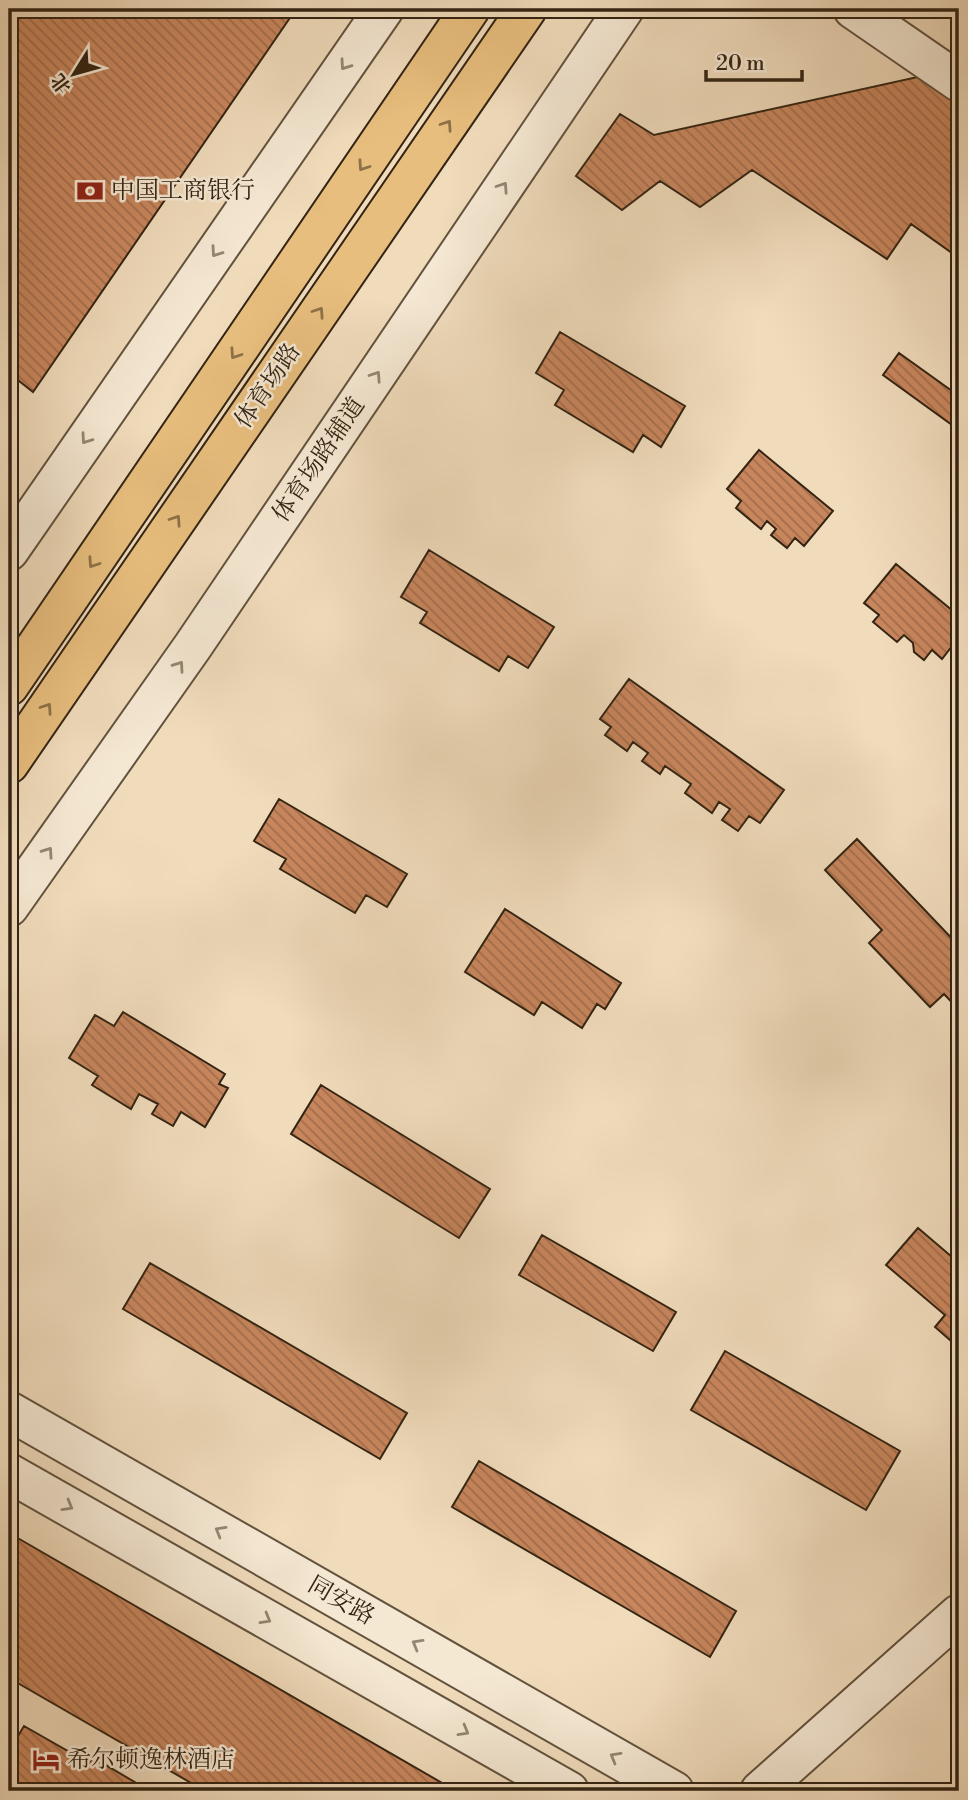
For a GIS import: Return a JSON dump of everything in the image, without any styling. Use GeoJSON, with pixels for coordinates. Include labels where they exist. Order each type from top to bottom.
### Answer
{"type":"FeatureCollection","features":[{"type":"Feature","properties":{"kind":"main road","name":"体育场路"},"geometry":{"type":"LineString","coordinates":[[9,686],[470,9]]}},
{"type":"Feature","properties":{"kind":"main road","name":"体育场路"},"geometry":{"type":"LineString","coordinates":[[9,764],[527,9]]}},
{"type":"Feature","properties":{"kind":"street"},"geometry":{"type":"LineString","coordinates":[[9,551],[384,9]]}},
{"type":"Feature","properties":{"kind":"street","name":"体育场路辅道"},"geometry":{"type":"LineString","coordinates":[[9,907],[193,646],[624,9]]}},
{"type":"Feature","properties":{"kind":"street"},"geometry":{"type":"LineString","coordinates":[[853,9],[959,82]]}},
{"type":"Feature","properties":{"kind":"street","name":"同安路"},"geometry":{"type":"LineString","coordinates":[[9,1411],[674,1791]]}},
{"type":"Feature","properties":{"kind":"street"},"geometry":{"type":"LineString","coordinates":[[9,1473],[569,1791]]}},
{"type":"Feature","properties":{"kind":"street"},"geometry":{"type":"LineString","coordinates":[[760,1791],[959,1614]]}},
{"type":"Feature","properties":{"kind":"building","name":"中国工商银行"},"geometry":{"type":"Polygon","coordinates":[[[9,9],[296,9],[33,392],[9,373],[9,9]]]}},
{"type":"Feature","properties":{"kind":"building"},"geometry":{"type":"Polygon","coordinates":[[[922,76],[959,99],[959,258],[911,224],[887,259],[752,170],[700,207],[660,181],[622,210],[576,176],[620,114],[654,135],[922,76]]]}},
{"type":"Feature","properties":{"kind":"building"},"geometry":{"type":"Polygon","coordinates":[[[560,332],[685,406],[661,447],[643,435],[633,452],[555,405],[564,390],[536,373],[560,332]]]}},
{"type":"Feature","properties":{"kind":"building"},"geometry":{"type":"Polygon","coordinates":[[[899,353],[959,396],[959,430],[883,375],[899,353]]]}},
{"type":"Feature","properties":{"kind":"building"},"geometry":{"type":"Polygon","coordinates":[[[759,450],[833,511],[804,546],[795,538],[787,548],[771,535],[776,529],[767,521],[761,529],[736,508],[741,501],[727,489],[759,450]]]}},
{"type":"Feature","properties":{"kind":"building"},"geometry":{"type":"Polygon","coordinates":[[[429,550],[554,627],[528,668],[508,656],[499,671],[420,623],[427,612],[401,597],[429,550]]]}},
{"type":"Feature","properties":{"kind":"building"},"geometry":{"type":"Polygon","coordinates":[[[896,564],[959,616],[959,637],[942,659],[932,650],[924,660],[914,652],[913,643],[904,635],[897,642],[873,622],[879,615],[864,603],[896,564]]]}},
{"type":"Feature","properties":{"kind":"building"},"geometry":{"type":"Polygon","coordinates":[[[629,679],[784,790],[760,823],[749,816],[738,831],[722,820],[730,809],[719,802],[712,813],[685,793],[691,784],[665,766],[660,774],[642,761],[648,753],[633,742],[627,751],[605,735],[611,727],[600,719],[629,679]]]}},
{"type":"Feature","properties":{"kind":"building"},"geometry":{"type":"Polygon","coordinates":[[[279,799],[407,874],[387,907],[366,895],[355,913],[280,869],[286,859],[254,841],[279,799]]]}},
{"type":"Feature","properties":{"kind":"building"},"geometry":{"type":"Polygon","coordinates":[[[857,839],[959,946],[959,1010],[944,994],[930,1007],[869,943],[882,930],[825,870],[857,839]]]}},
{"type":"Feature","properties":{"kind":"building"},"geometry":{"type":"Polygon","coordinates":[[[505,909],[621,983],[605,1009],[597,1004],[582,1028],[542,1002],[534,1015],[465,972],[505,909]]]}},
{"type":"Feature","properties":{"kind":"building"},"geometry":{"type":"Polygon","coordinates":[[[123,1012],[225,1074],[219,1084],[228,1088],[205,1127],[181,1112],[173,1126],[152,1114],[158,1104],[139,1094],[131,1109],[92,1085],[98,1076],[69,1058],[95,1015],[114,1026],[123,1012]]]}},
{"type":"Feature","properties":{"kind":"building"},"geometry":{"type":"Polygon","coordinates":[[[321,1085],[490,1189],[459,1238],[291,1134],[321,1085]]]}},
{"type":"Feature","properties":{"kind":"building"},"geometry":{"type":"Polygon","coordinates":[[[918,1228],[959,1263],[959,1348],[935,1327],[945,1315],[886,1265],[918,1228]]]}},
{"type":"Feature","properties":{"kind":"building"},"geometry":{"type":"Polygon","coordinates":[[[542,1235],[676,1312],[653,1351],[519,1275],[542,1235]]]}},
{"type":"Feature","properties":{"kind":"building"},"geometry":{"type":"Polygon","coordinates":[[[150,1263],[407,1413],[380,1459],[123,1309],[150,1263]]]}},
{"type":"Feature","properties":{"kind":"building"},"geometry":{"type":"Polygon","coordinates":[[[725,1351],[900,1451],[866,1510],[691,1410],[725,1351]]]}},
{"type":"Feature","properties":{"kind":"building"},"geometry":{"type":"Polygon","coordinates":[[[479,1461],[736,1611],[710,1657],[452,1507],[479,1461]]]}},
{"type":"Feature","properties":{"kind":"building"},"geometry":{"type":"Polygon","coordinates":[[[9,1533],[456,1791],[205,1791],[9,1678],[9,1533]]]}},
{"type":"Feature","properties":{"kind":"building","name":"希尔顿逸林酒店"},"geometry":{"type":"Polygon","coordinates":[[[24,1726],[89,1763],[92,1757],[150,1791],[9,1791],[9,1751],[24,1726]]]}},
{"type":"Feature","properties":{"kind":"place","name":"中国工商银行"},"geometry":{"type":"Point","coordinates":[90,191]}},
{"type":"Feature","properties":{"kind":"place","name":"希尔顿逸林酒店"},"geometry":{"type":"Point","coordinates":[46,1760]}}]}
